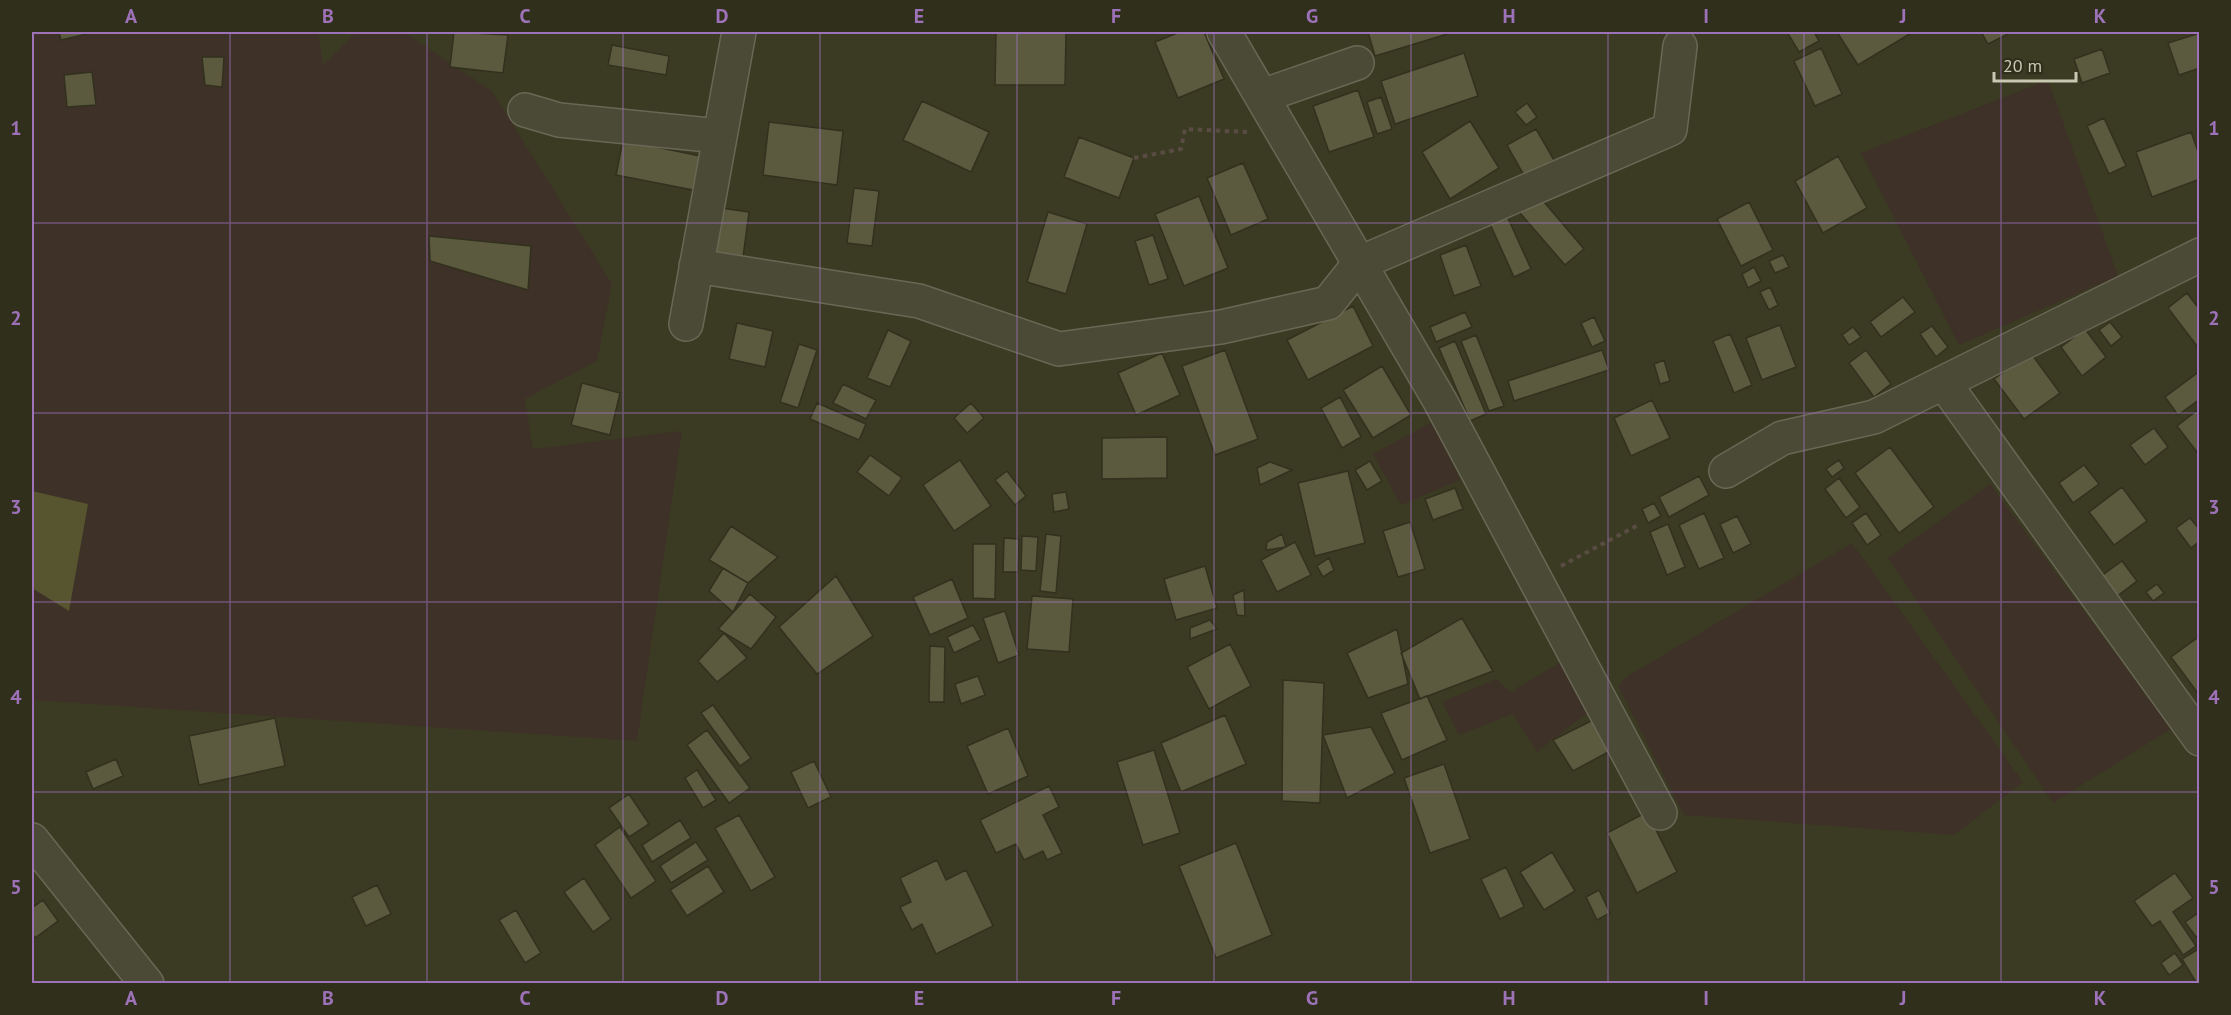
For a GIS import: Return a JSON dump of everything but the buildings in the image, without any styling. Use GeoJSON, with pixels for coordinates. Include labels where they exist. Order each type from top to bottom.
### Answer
{"type":"FeatureCollection","features":[{"type":"Feature","properties":{"kind":"street"},"geometry":{"type":"LineString","coordinates":[[686,324],[739,32]]}},
{"type":"Feature","properties":{"kind":"street"},"geometry":{"type":"LineString","coordinates":[[1224,32],[1440,401],[1660,813]]}},
{"type":"Feature","properties":{"kind":"street"},"geometry":{"type":"LineString","coordinates":[[696,266],[919,301],[1059,349],[1221,327],[1328,303],[1360,263],[1670,129],[1680,46]]}},
{"type":"Feature","properties":{"kind":"street"},"geometry":{"type":"LineString","coordinates":[[1262,96],[1357,63]]}},
{"type":"Feature","properties":{"kind":"street"},"geometry":{"type":"LineString","coordinates":[[525,110],[559,120],[719,136]]}},
{"type":"Feature","properties":{"kind":"street"},"geometry":{"type":"LineString","coordinates":[[1725,471],[1782,438],[1875,417],[2199,255]]}},
{"type":"Feature","properties":{"kind":"street"},"geometry":{"type":"LineString","coordinates":[[1944,383],[2199,739]]}},
{"type":"Feature","properties":{"kind":"street"},"geometry":{"type":"LineString","coordinates":[[32,840],[147,984]]}},
{"type":"Feature","properties":{"kind":"path"},"geometry":{"type":"LineString","coordinates":[[1134,158],[1181,149],[1185,129],[1284,134]]}},
{"type":"Feature","properties":{"kind":"path"},"geometry":{"type":"LineString","coordinates":[[1554,569],[1640,524]]}},
{"type":"Feature","properties":{"kind":"shaded area"},"geometry":{"type":"Polygon","coordinates":[[[32,32],[318,32],[323,65],[356,32],[404,32],[492,91],[612,284],[597,361],[525,399],[533,449],[682,431],[637,741],[32,700],[32,32]]]}},
{"type":"Feature","properties":{"kind":"shaded area"},"geometry":{"type":"Polygon","coordinates":[[[2048,80],[2118,276],[1959,345],[1861,153],[2048,80]]]}},
{"type":"Feature","properties":{"kind":"shaded area"},"geometry":{"type":"Polygon","coordinates":[[[1434,421],[1460,480],[1401,505],[1373,454],[1434,421]]]}},
{"type":"Feature","properties":{"kind":"shaded area"},"geometry":{"type":"Polygon","coordinates":[[[1990,484],[2171,729],[2053,803],[1888,558],[1990,484]]]}},
{"type":"Feature","properties":{"kind":"shaded area"},"geometry":{"type":"Polygon","coordinates":[[[32,491],[88,504],[69,611],[32,588],[32,491]]]}},
{"type":"Feature","properties":{"kind":"shaded area"},"geometry":{"type":"Polygon","coordinates":[[[1852,543],[2023,782],[1954,835],[1684,815],[1618,686],[1628,676],[1852,543]]]}},
{"type":"Feature","properties":{"kind":"shaded area"},"geometry":{"type":"Polygon","coordinates":[[[1561,662],[1592,709],[1537,752],[1513,714],[1459,735],[1442,702],[1496,679],[1510,692],[1561,662]]]}}]}
